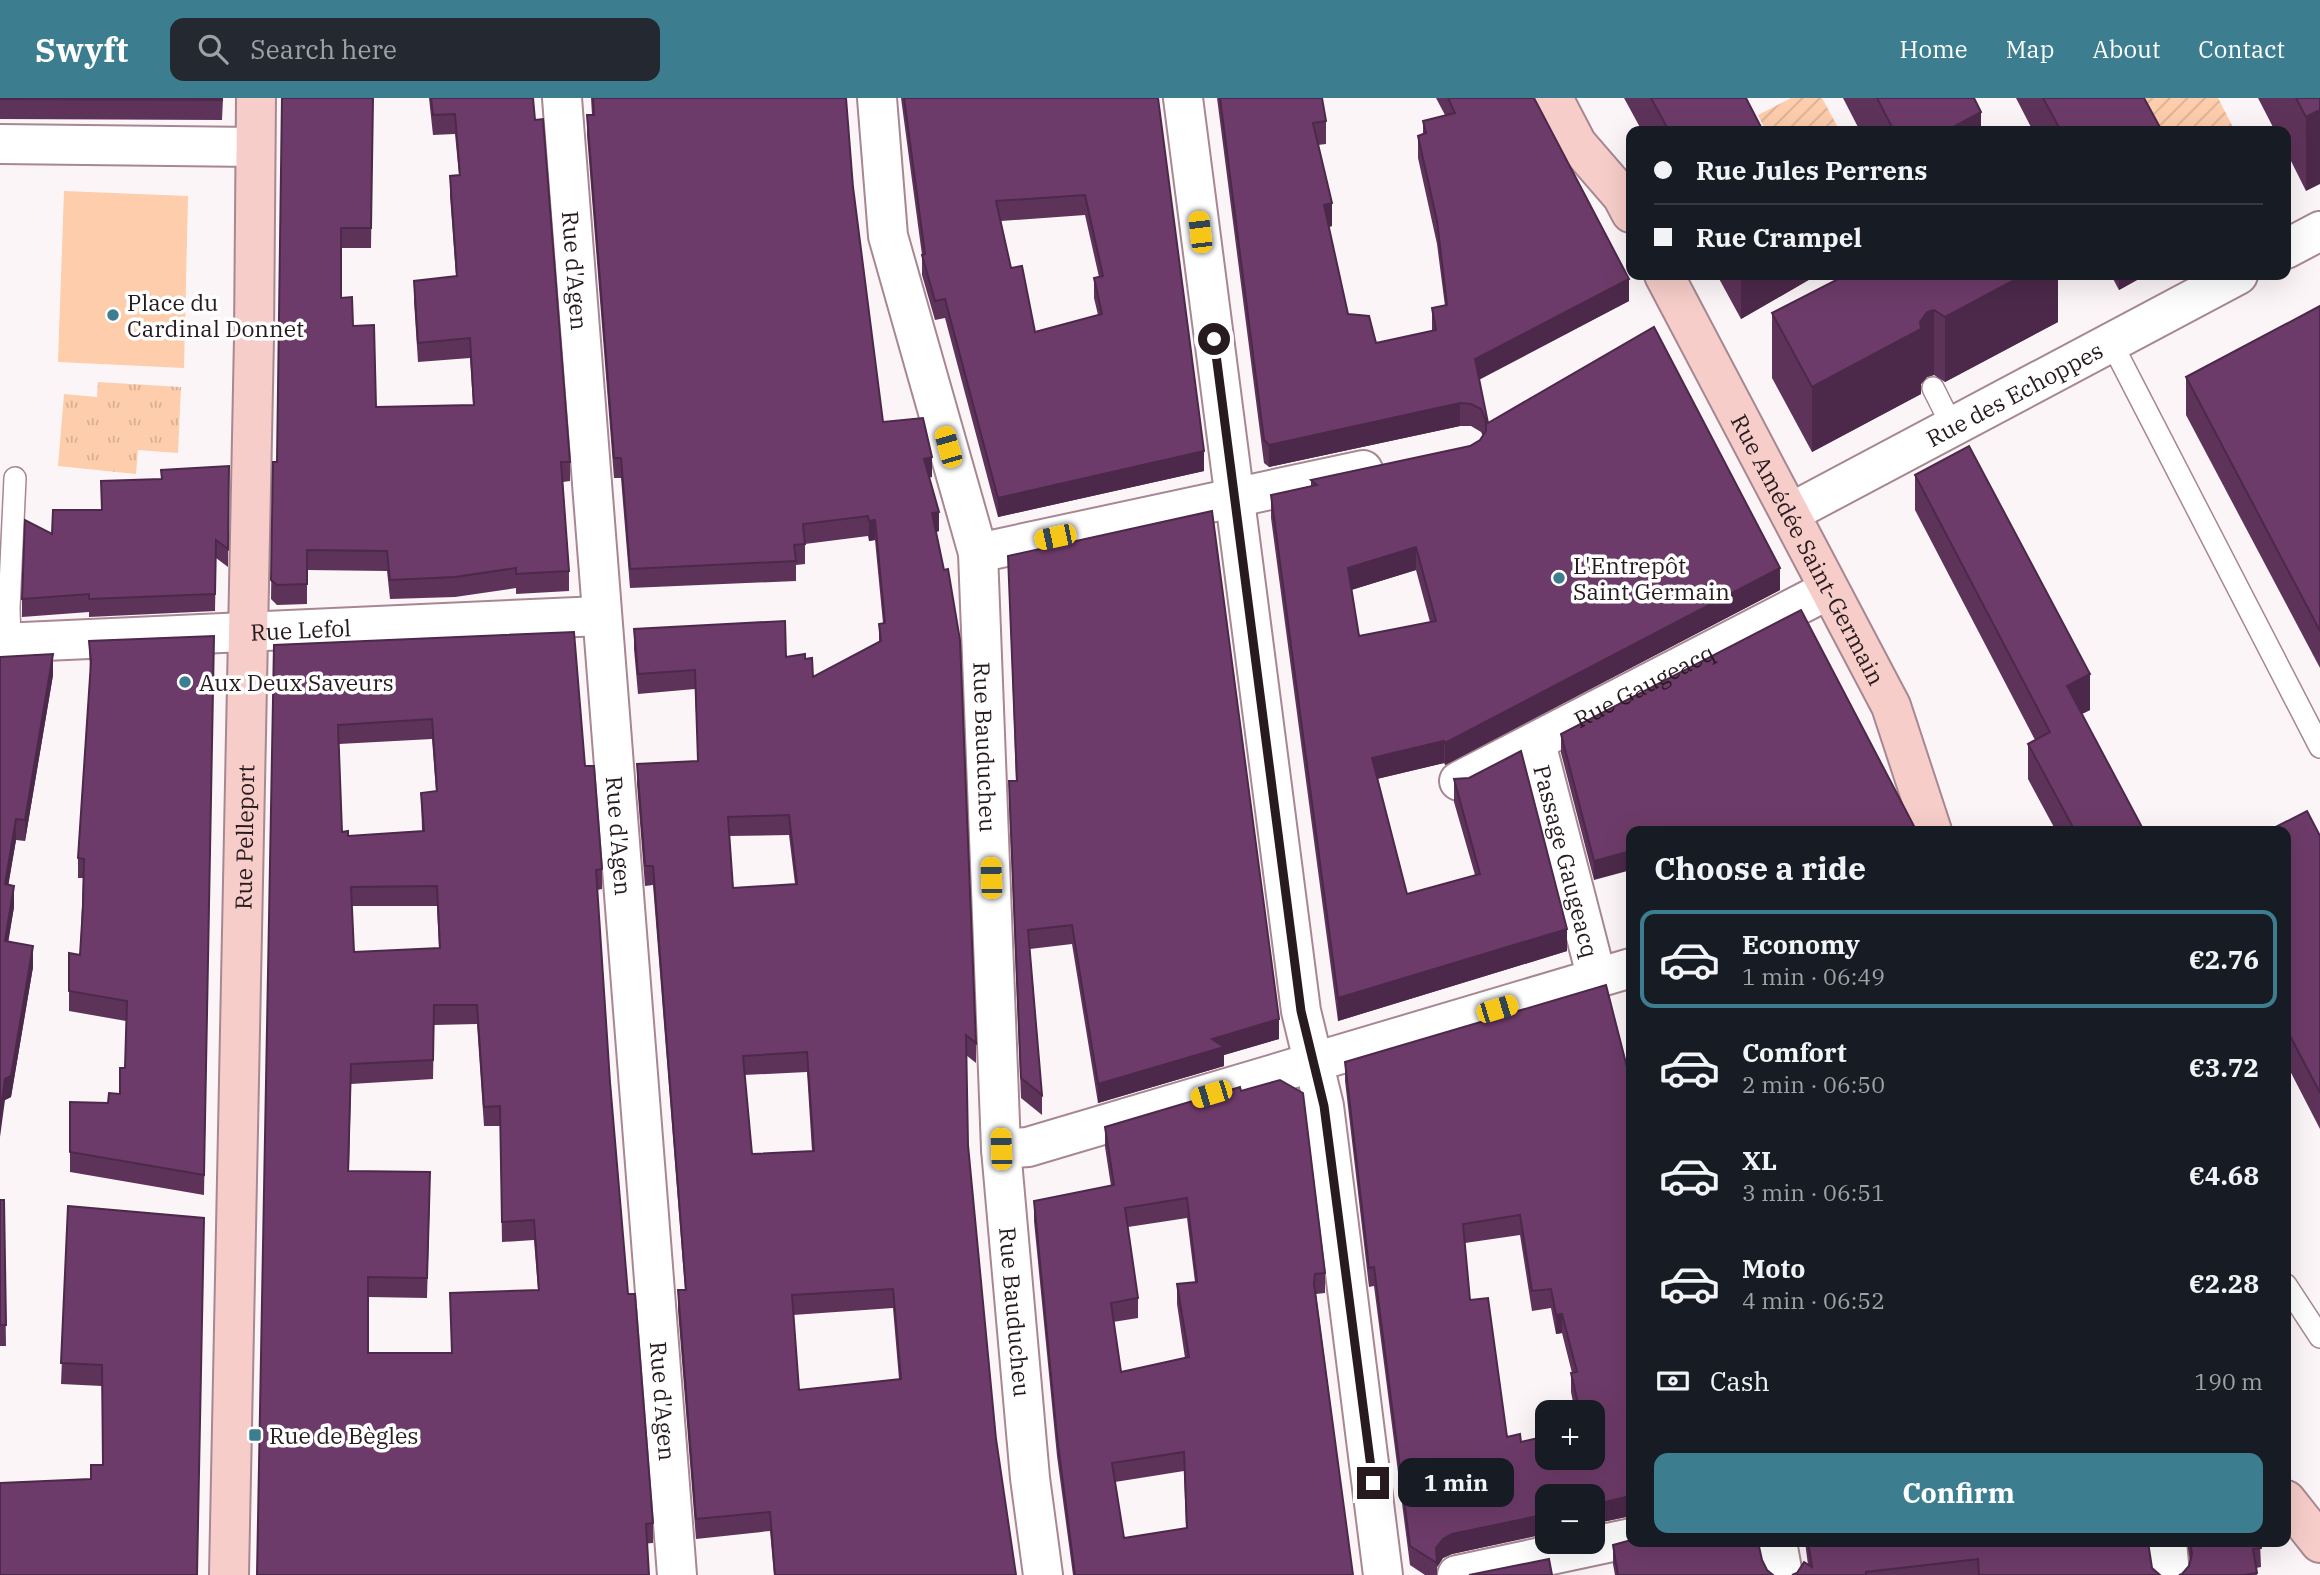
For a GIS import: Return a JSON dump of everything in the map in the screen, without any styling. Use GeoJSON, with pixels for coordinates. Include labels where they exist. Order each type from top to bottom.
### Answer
{"type":"FeatureCollection","features":[{"type":"Feature","properties":{"kind":"street","name":"Rue Pelleport"},"geometry":{"type":"LineString","coordinates":[[229,1575],[256,98]]}},
{"type":"Feature","properties":{"kind":"street","name":"Rue d'Agen"},"geometry":{"type":"LineString","coordinates":[[562,98],[600,616],[677,1575]]}},
{"type":"Feature","properties":{"kind":"street","name":"Rue Bauducheu"},"geometry":{"type":"LineString","coordinates":[[877,98],[888,236],[978,553],[1001,1149],[1030,1478],[1043,1575]]}},
{"type":"Feature","properties":{"kind":"street"},"geometry":{"type":"LineString","coordinates":[[1183,98],[1301,1011],[1324,1106],[1383,1575]]}},
{"type":"Feature","properties":{"kind":"street"},"geometry":{"type":"LineString","coordinates":[[1553,98],[1577,144],[1626,204]]}},
{"type":"Feature","properties":{"kind":"street"},"geometry":{"type":"LineString","coordinates":[[0,144],[255,147]]}},
{"type":"Feature","properties":{"kind":"street"},"geometry":{"type":"LineString","coordinates":[[2291,247],[2320,231]]}},
{"type":"Feature","properties":{"kind":"street","name":"Rue Amédée Saint-Germain"},"geometry":{"type":"LineString","coordinates":[[1667,280],[1891,706],[1930,826]]}},
{"type":"Feature","properties":{"kind":"street","name":"Rue des Echoppes"},"geometry":{"type":"LineString","coordinates":[[1790,513],[2229,280]]}},
{"type":"Feature","properties":{"kind":"street"},"geometry":{"type":"LineString","coordinates":[[978,553],[1398,463]]}},
{"type":"Feature","properties":{"kind":"street","name":"Rue Gaugeacq"},"geometry":{"type":"LineString","coordinates":[[1459,782],[1828,590]]}},
{"type":"Feature","properties":{"kind":"street","name":"Rue Lefol"},"geometry":{"type":"LineString","coordinates":[[5,642],[600,616]]}},
{"type":"Feature","properties":{"kind":"street","name":"Passage Gaugeacq"},"geometry":{"type":"LineString","coordinates":[[1536,743],[1614,974]]}},
{"type":"Feature","properties":{"kind":"street"},"geometry":{"type":"LineString","coordinates":[[1001,1149],[1028,1147],[1614,974]]}},
{"type":"Feature","properties":{"kind":"street"},"geometry":{"type":"LineString","coordinates":[[2291,1506],[2320,1543]]}},
{"type":"Feature","properties":{"kind":"street"},"geometry":{"type":"LineString","coordinates":[[1457,1575],[1626,1539]]}},
{"type":"Feature","properties":{"kind":"street"},"geometry":{"type":"LineString","coordinates":[[1778,1547],[1783,1575]]}},
{"type":"Feature","properties":{"kind":"street"},"geometry":{"type":"LineString","coordinates":[[2167,1547],[2169,1575]]}},
{"type":"Feature","properties":{"kind":"lane"},"geometry":{"type":"LineString","coordinates":[[2111,342],[2320,747]]}},
{"type":"Feature","properties":{"kind":"lane"},"geometry":{"type":"LineString","coordinates":[[1933,388],[1953,428]]}},
{"type":"Feature","properties":{"kind":"lane"},"geometry":{"type":"LineString","coordinates":[[5,642],[15,478]]}},
{"type":"Feature","properties":{"kind":"lane"},"geometry":{"type":"LineString","coordinates":[[2291,1293],[2320,1337]]}},
{"type":"Feature","properties":{"kind":"green space"},"geometry":{"type":"Polygon","coordinates":[[[1791,98],[1822,98],[1837,126],[1764,126],[1758,115],[1791,98]]]}},
{"type":"Feature","properties":{"kind":"green space"},"geometry":{"type":"Polygon","coordinates":[[[2116,98],[2218,98],[2232,126],[2131,126],[2116,98]]]}},
{"type":"Feature","properties":{"kind":"green space"},"geometry":{"type":"Polygon","coordinates":[[[64,191],[188,196],[184,368],[58,362],[64,191]]]}},
{"type":"Feature","properties":{"kind":"green space"},"geometry":{"type":"Polygon","coordinates":[[[98,382],[181,387],[178,453],[138,450],[136,474],[58,466],[64,394],[97,397],[98,382]]]}},
{"type":"Feature","properties":{"kind":"building"},"geometry":{"type":"Polygon","coordinates":[[[222,98],[222,100],[0,99],[222,98]]]}},
{"type":"Feature","properties":{"kind":"building"},"geometry":{"type":"Polygon","coordinates":[[[282,98],[373,98],[371,228],[341,228],[341,298],[352,297],[353,326],[374,325],[376,407],[474,405],[470,338],[418,343],[414,281],[457,276],[450,176],[460,175],[455,114],[433,115],[431,98],[533,98],[535,120],[543,119],[570,462],[561,462],[569,571],[516,574],[516,568],[455,577],[390,580],[387,551],[307,550],[307,584],[277,585],[271,580],[273,462],[277,462],[282,98]]]}},
{"type":"Feature","properties":{"kind":"building"},"geometry":{"type":"Polygon","coordinates":[[[593,98],[846,98],[853,187],[883,422],[923,418],[932,457],[924,459],[939,512],[932,513],[944,570],[948,569],[960,640],[976,1043],[966,1035],[968,1145],[996,1439],[1016,1575],[775,1575],[770,1512],[696,1519],[678,1290],[686,1290],[653,866],[645,866],[637,764],[698,761],[695,670],[638,674],[634,629],[785,621],[786,657],[805,654],[805,659],[812,658],[813,677],[881,641],[879,624],[885,623],[875,520],[869,521],[868,516],[803,524],[805,544],[794,545],[796,561],[630,569],[621,458],[614,458],[587,115],[594,115],[593,98]],[[789,815],[728,817],[733,888],[797,884],[789,815]],[[807,1052],[743,1056],[752,1154],[814,1151],[807,1052]],[[893,1289],[792,1295],[799,1390],[901,1379],[893,1289]]]}},
{"type":"Feature","properties":{"kind":"building"},"geometry":{"type":"Polygon","coordinates":[[[904,98],[1158,98],[1204,451],[998,498],[945,299],[935,301],[922,255],[925,254],[904,98]],[[1085,195],[996,201],[1011,268],[1022,266],[1035,332],[1102,314],[1094,278],[1103,276],[1085,195]]]}},
{"type":"Feature","properties":{"kind":"building"},"geometry":{"type":"Polygon","coordinates":[[[1220,98],[1322,98],[1326,121],[1313,123],[1332,203],[1324,205],[1348,314],[1369,316],[1376,343],[1436,330],[1432,308],[1447,305],[1437,221],[1418,136],[1426,133],[1423,121],[1455,113],[1448,98],[1534,98],[1626,273],[1627,280],[1475,359],[1488,423],[1654,327],[1780,568],[1445,743],[1444,741],[1372,758],[1407,894],[1480,874],[1454,779],[1469,778],[1521,751],[1567,929],[1338,998],[1271,495],[1317,485],[1311,480],[1470,446],[1480,440],[1486,431],[1486,421],[1481,409],[1460,403],[1269,445],[1264,440],[1220,98]],[[1416,547],[1348,568],[1359,636],[1436,621],[1416,547]]]}},
{"type":"Feature","properties":{"kind":"building"},"geometry":{"type":"Polygon","coordinates":[[[1651,98],[1746,98],[1760,126],[1666,126],[1651,98]]]}},
{"type":"Feature","properties":{"kind":"building"},"geometry":{"type":"Polygon","coordinates":[[[1877,98],[1974,98],[1981,112],[1955,126],[1891,126],[1877,98]]]}},
{"type":"Feature","properties":{"kind":"building"},"geometry":{"type":"Polygon","coordinates":[[[2043,98],[2144,98],[2159,126],[2058,126],[2043,98]]]}},
{"type":"Feature","properties":{"kind":"building"},"geometry":{"type":"Polygon","coordinates":[[[2296,98],[2320,98],[2320,110],[2306,117],[2296,98]]]}},
{"type":"Feature","properties":{"kind":"building"},"geometry":{"type":"Polygon","coordinates":[[[1836,280],[2015,280],[1945,317],[1934,310],[1927,312],[1920,322],[1921,329],[1812,387],[1772,313],[1836,280]]]}},
{"type":"Feature","properties":{"kind":"building"},"geometry":{"type":"Polygon","coordinates":[[[2320,306],[2320,631],[2186,377],[2320,306]]]}},
{"type":"Feature","properties":{"kind":"building"},"geometry":{"type":"Polygon","coordinates":[[[1969,446],[2090,674],[2067,686],[2141,826],[2072,826],[2028,744],[2050,732],[1915,475],[1969,446]]]}},
{"type":"Feature","properties":{"kind":"building"},"geometry":{"type":"Polygon","coordinates":[[[229,466],[228,549],[216,540],[215,594],[89,599],[89,594],[22,599],[25,520],[52,534],[53,510],[102,510],[101,481],[162,479],[161,470],[229,466]]]}},
{"type":"Feature","properties":{"kind":"building"},"geometry":{"type":"Polygon","coordinates":[[[1212,511],[1279,1019],[1212,1039],[1224,1047],[1098,1084],[1072,925],[1028,930],[1042,1095],[1021,1078],[1009,781],[1017,781],[1008,556],[1212,511]]]}},
{"type":"Feature","properties":{"kind":"building"},"geometry":{"type":"Polygon","coordinates":[[[1801,610],[1914,826],[1626,826],[1626,852],[1594,861],[1561,734],[1801,610]]]}},
{"type":"Feature","properties":{"kind":"building"},"geometry":{"type":"Polygon","coordinates":[[[574,632],[585,766],[594,766],[602,869],[596,870],[610,1082],[628,1294],[635,1294],[653,1523],[646,1524],[649,1575],[257,1575],[274,645],[574,632]],[[432,719],[338,725],[342,832],[348,831],[348,836],[424,831],[421,793],[437,791],[432,719]],[[437,886],[351,887],[354,952],[440,948],[437,886]],[[434,1005],[433,1060],[351,1064],[348,1171],[430,1172],[427,1278],[368,1277],[368,1353],[452,1353],[450,1293],[539,1290],[534,1220],[502,1222],[500,1106],[484,1107],[477,1005],[434,1005]]]}},
{"type":"Feature","properties":{"kind":"building"},"geometry":{"type":"Polygon","coordinates":[[[214,636],[204,1175],[70,1152],[70,1102],[108,1103],[109,1093],[120,1094],[120,1068],[125,1068],[127,1001],[69,991],[69,953],[80,955],[84,859],[78,858],[91,662],[89,641],[214,636]]]}},
{"type":"Feature","properties":{"kind":"building"},"geometry":{"type":"Polygon","coordinates":[[[53,654],[25,820],[16,819],[5,884],[14,886],[5,941],[33,946],[11,1076],[5,1079],[0,1116],[0,657],[53,654]]]}},
{"type":"Feature","properties":{"kind":"building"},"geometry":{"type":"Polygon","coordinates":[[[2307,811],[2320,836],[2320,1093],[2291,1038],[2291,826],[2278,826],[2307,811]]]}},
{"type":"Feature","properties":{"kind":"building"},"geometry":{"type":"Polygon","coordinates":[[[1606,985],[1626,1063],[1626,1497],[1605,1502],[1605,1484],[1535,1484],[1535,1517],[1452,1534],[1443,1539],[1436,1548],[1437,1563],[1410,1546],[1374,1267],[1369,1268],[1345,1062],[1606,985]],[[1520,1215],[1463,1224],[1470,1300],[1488,1298],[1507,1437],[1520,1434],[1521,1442],[1535,1439],[1535,1470],[1605,1470],[1605,1400],[1577,1400],[1571,1373],[1577,1372],[1562,1314],[1556,1315],[1551,1289],[1532,1291],[1520,1215]]]}},
{"type":"Feature","properties":{"kind":"building"},"geometry":{"type":"Polygon","coordinates":[[[1280,1080],[1303,1093],[1325,1273],[1315,1274],[1314,1284],[1353,1575],[1075,1575],[1057,1437],[1034,1201],[1114,1185],[1105,1127],[1240,1087],[1241,1091],[1280,1080]],[[1187,1198],[1125,1208],[1138,1298],[1111,1303],[1121,1372],[1189,1357],[1177,1284],[1197,1282],[1187,1198]],[[1184,1452],[1112,1463],[1124,1538],[1187,1528],[1184,1452]]]}},
{"type":"Feature","properties":{"kind":"building"},"geometry":{"type":"Polygon","coordinates":[[[0,1200],[4,1200],[6,1325],[0,1325],[0,1200]]]}},
{"type":"Feature","properties":{"kind":"building"},"geometry":{"type":"Polygon","coordinates":[[[68,1206],[204,1218],[197,1575],[0,1575],[0,1483],[91,1479],[91,1465],[103,1465],[102,1365],[61,1363],[68,1206]]]}},
{"type":"Feature","properties":{"kind":"building"},"geometry":{"type":"Polygon","coordinates":[[[1626,1541],[1626,1547],[1759,1547],[1762,1560],[1773,1575],[1618,1575],[1613,1545],[1626,1541]]]}},
{"type":"Feature","properties":{"kind":"building"},"geometry":{"type":"Polygon","coordinates":[[[1809,1547],[2149,1547],[2152,1568],[2160,1575],[1979,1575],[1978,1559],[1866,1572],[1866,1575],[1792,1575],[1797,1573],[1804,1562],[1812,1567],[1809,1547]]]}},
{"type":"Feature","properties":{"kind":"building"},"geometry":{"type":"Polygon","coordinates":[[[2191,1547],[2261,1548],[2253,1549],[2257,1573],[2244,1575],[2179,1575],[2189,1566],[2191,1547]]]}},
{"type":"Feature","properties":{"kind":"building"},"geometry":{"type":"Polygon","coordinates":[[[1549,1559],[1552,1575],[1469,1575],[1549,1559]]]}},
{"type":"Feature","properties":{"kind":"place","name":"Place du Cardinal Donnet"},"geometry":{"type":"Point","coordinates":[113,315]}},
{"type":"Feature","properties":{"kind":"place","name":"L'Entrepôt Saint Germain"},"geometry":{"type":"Point","coordinates":[1559,578]}},
{"type":"Feature","properties":{"kind":"place","name":"Aux Deux Saveurs"},"geometry":{"type":"Point","coordinates":[185,682]}},
{"type":"Feature","properties":{"kind":"place","name":"Rue de Bègles"},"geometry":{"type":"Point","coordinates":[255,1435]}},
{"type":"Feature","properties":{"kind":"route"},"geometry":{"type":"LineString","coordinates":[[1214,339],[1301,1011],[1324,1106],[1373,1483]]}}]}
